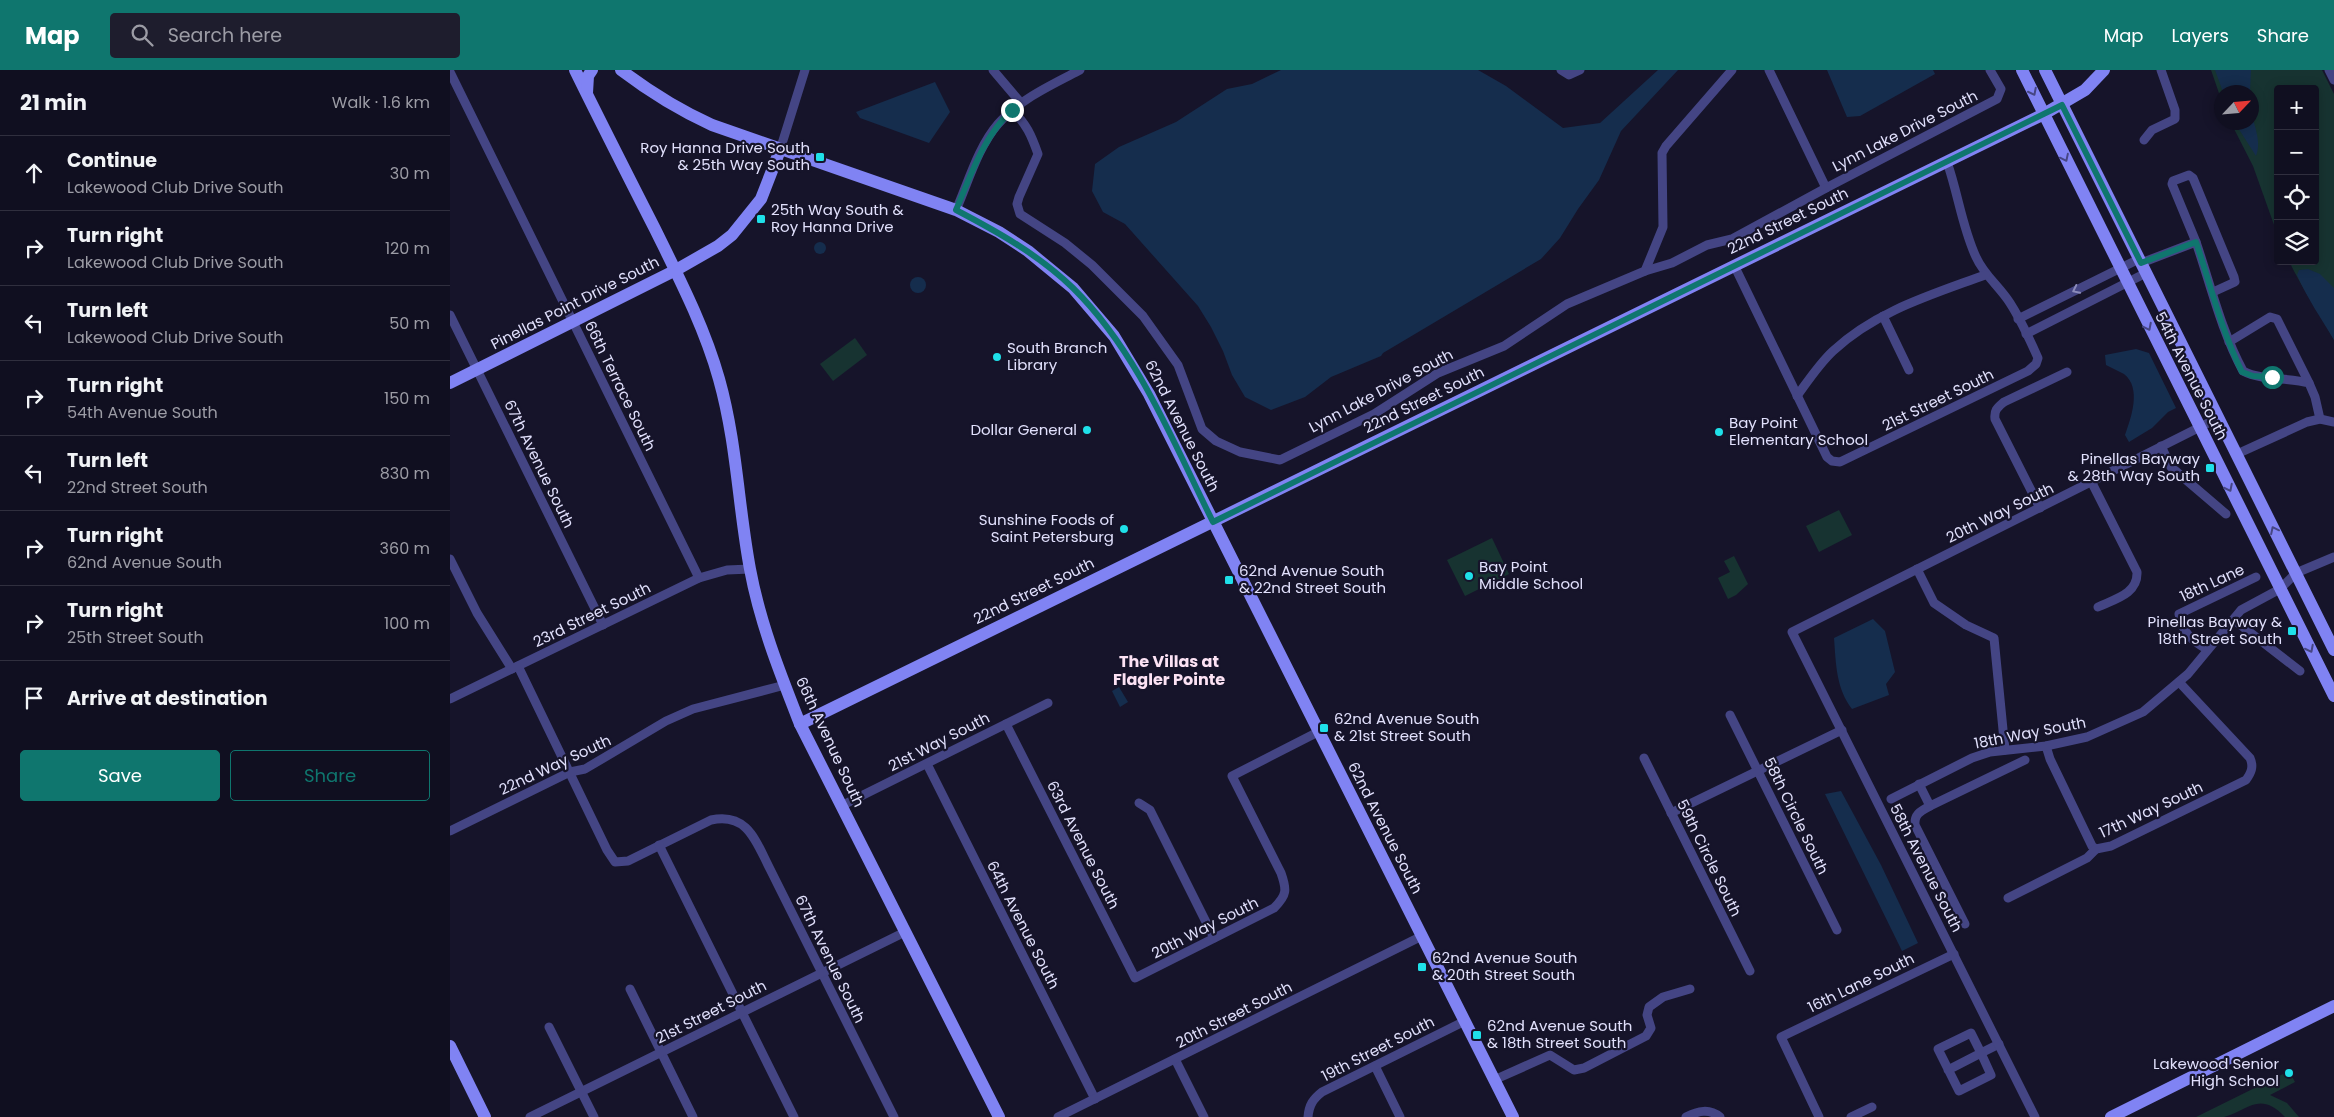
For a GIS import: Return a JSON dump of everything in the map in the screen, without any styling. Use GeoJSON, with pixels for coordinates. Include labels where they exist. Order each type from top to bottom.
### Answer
{"type":"FeatureCollection","features":[{"type":"Feature","properties":{"kind":"street","name":"Pinellas Point Drive South"},"geometry":{"type":"LineString","coordinates":[[450,383],[676,270],[575,70]]}},
{"type":"Feature","properties":{"kind":"street"},"geometry":{"type":"LineString","coordinates":[[587,96],[588,76],[592,70]]}},
{"type":"Feature","properties":{"kind":"street","name":"62nd Avenue South"},"geometry":{"type":"LineString","coordinates":[[621,70],[681,111],[712,125],[956,210],[999,232],[1028,251],[1074,288],[1095,312],[1133,364],[1513,1117]]}},
{"type":"Feature","properties":{"kind":"street"},"geometry":{"type":"LineString","coordinates":[[676,270],[718,246],[732,235],[748,217],[766,190],[805,70]]}},
{"type":"Feature","properties":{"kind":"street"},"geometry":{"type":"LineString","coordinates":[[993,70],[1021,103]]}},
{"type":"Feature","properties":{"kind":"street"},"geometry":{"type":"LineString","coordinates":[[956,210],[984,147],[997,124],[1012,110],[1043,88],[1080,70]]}},
{"type":"Feature","properties":{"kind":"street"},"geometry":{"type":"LineString","coordinates":[[1562,70],[1569,76],[1580,70]]}},
{"type":"Feature","properties":{"kind":"street"},"geometry":{"type":"LineString","coordinates":[[1645,271],[1663,227],[1662,154],[1666,146],[1732,70]]}},
{"type":"Feature","properties":{"kind":"street","name":"Lynn Lake Drive South"},"geometry":{"type":"LineString","coordinates":[[1769,70],[1826,188],[1997,99],[2002,89],[1990,70]]}},
{"type":"Feature","properties":{"kind":"street","name":"54th Avenue South"},"geometry":{"type":"LineString","coordinates":[[2022,70],[2119,268],[2334,696]]}},
{"type":"Feature","properties":{"kind":"street","name":"54th Avenue South"},"geometry":{"type":"LineString","coordinates":[[2045,70],[2334,650]]}},
{"type":"Feature","properties":{"kind":"street","name":"22nd Street South"},"geometry":{"type":"LineString","coordinates":[[800,724],[2062,105],[2085,90],[2104,70]]}},
{"type":"Feature","properties":{"kind":"street"},"geometry":{"type":"LineString","coordinates":[[2144,140],[2152,130],[2175,119],[2175,110],[2161,70]]}},
{"type":"Feature","properties":{"kind":"street"},"geometry":{"type":"LineString","coordinates":[[2329,70],[2334,80]]}},
{"type":"Feature","properties":{"kind":"street","name":"66th Terrace South"},"geometry":{"type":"LineString","coordinates":[[450,72],[699,578]]}},
{"type":"Feature","properties":{"kind":"street","name":"Lynn Lake Drive South"},"geometry":{"type":"LineString","coordinates":[[1012,110],[1022,118],[1032,136],[1038,154],[1019,197],[1017,204],[1020,214],[1072,248],[1119,290],[1143,316],[1178,365],[1202,429],[1216,441],[1240,452],[1280,460],[1374,414],[1438,373],[1504,346],[1567,304],[1645,271]]}},
{"type":"Feature","properties":{"kind":"street"},"geometry":{"type":"LineString","coordinates":[[1947,162],[1970,242],[1985,275],[1999,288],[2026,334],[2127,283],[2142,265]]}},
{"type":"Feature","properties":{"kind":"street"},"geometry":{"type":"LineString","coordinates":[[2213,292],[2235,282],[2234,277],[2193,178],[2189,175],[2173,181],[2172,184],[2196,242],[2213,292],[2220,322],[2242,372],[2253,376],[2309,382]]}},
{"type":"Feature","properties":{"kind":"street"},"geometry":{"type":"LineString","coordinates":[[1645,271],[1672,263],[1707,245],[1732,239],[1826,188]]}},
{"type":"Feature","properties":{"kind":"street"},"geometry":{"type":"LineString","coordinates":[[2018,318],[2119,268],[2142,265],[2196,242]]}},
{"type":"Feature","properties":{"kind":"street"},"geometry":{"type":"LineString","coordinates":[[1734,265],[1797,396],[1831,352],[1863,327],[1932,294],[1985,275]]}},
{"type":"Feature","properties":{"kind":"street","name":"66th Avenue South"},"geometry":{"type":"LineString","coordinates":[[676,270],[706,337],[719,379],[734,443],[750,569],[760,615],[785,685],[800,724],[999,1117]]}},
{"type":"Feature","properties":{"kind":"street","name":"67th Avenue South"},"geometry":{"type":"LineString","coordinates":[[450,315],[603,625]]}},
{"type":"Feature","properties":{"kind":"street"},"geometry":{"type":"LineString","coordinates":[[1883,316],[1909,370]]}},
{"type":"Feature","properties":{"kind":"street"},"geometry":{"type":"LineString","coordinates":[[2229,342],[2270,317],[2277,319],[2316,396],[2320,419]]}},
{"type":"Feature","properties":{"kind":"street","name":"21st Street South"},"geometry":{"type":"LineString","coordinates":[[1797,396],[1827,457],[1832,462],[1840,462],[2028,371],[2036,364],[2038,358],[2026,334]]}},
{"type":"Feature","properties":{"kind":"street"},"geometry":{"type":"LineString","coordinates":[[2040,508],[1994,413],[1996,408],[2004,402],[2067,372]]}},
{"type":"Feature","properties":{"kind":"street","name":"20th Way South"},"geometry":{"type":"LineString","coordinates":[[1792,632],[2092,483],[2198,426],[2218,418]]}},
{"type":"Feature","properties":{"kind":"street"},"geometry":{"type":"LineString","coordinates":[[2236,454],[2307,422],[2320,419],[2332,422]]}},
{"type":"Feature","properties":{"kind":"street"},"geometry":{"type":"LineString","coordinates":[[2161,446],[2171,467],[2226,514]]}},
{"type":"Feature","properties":{"kind":"street"},"geometry":{"type":"LineString","coordinates":[[2092,483],[2137,572],[2138,580],[2129,593],[2098,608]]}},
{"type":"Feature","properties":{"kind":"street"},"geometry":{"type":"LineString","coordinates":[[2296,573],[2334,557]]}},
{"type":"Feature","properties":{"kind":"street"},"geometry":{"type":"LineString","coordinates":[[450,559],[477,613],[515,667],[570,772],[607,850],[615,862],[628,861],[659,845],[794,1117]]}},
{"type":"Feature","properties":{"kind":"street","name":"23rd Street South"},"geometry":{"type":"LineString","coordinates":[[450,699],[699,578],[727,570],[750,569]]}},
{"type":"Feature","properties":{"kind":"street"},"geometry":{"type":"LineString","coordinates":[[1918,569],[1934,603],[1966,625],[1994,638],[2005,750]]}},
{"type":"Feature","properties":{"kind":"street","name":"18th Way South"},"geometry":{"type":"LineString","coordinates":[[1891,799],[1972,758],[2005,750],[2046,746],[2087,737],[2143,712],[2179,682],[2241,610],[2280,589],[2296,573]]}},
{"type":"Feature","properties":{"kind":"street","name":"18th Lane"},"geometry":{"type":"LineString","coordinates":[[2207,650],[2190,639],[2179,614],[2256,577]]}},
{"type":"Feature","properties":{"kind":"street"},"geometry":{"type":"LineString","coordinates":[[2234,620],[2300,671]]}},
{"type":"Feature","properties":{"kind":"street","name":"58th Avenue South"},"geometry":{"type":"LineString","coordinates":[[1792,632],[2035,1117]]}},
{"type":"Feature","properties":{"kind":"street","name":"17th Way South"},"geometry":{"type":"LineString","coordinates":[[2008,898],[2088,858],[2096,849],[2111,846],[2246,780],[2251,773],[2253,764],[2250,758],[2179,682]]}},
{"type":"Feature","properties":{"kind":"street","name":"22nd Way South"},"geometry":{"type":"LineString","coordinates":[[450,831],[570,772],[585,770],[666,721],[693,709],[785,685]]}},
{"type":"Feature","properties":{"kind":"street","name":"21st Way South"},"geometry":{"type":"LineString","coordinates":[[842,806],[1048,704]]}},
{"type":"Feature","properties":{"kind":"street","name":"58th Circle South"},"geometry":{"type":"LineString","coordinates":[[1730,715],[1837,930]]}},
{"type":"Feature","properties":{"kind":"street","name":"63rd Avenue South"},"geometry":{"type":"LineString","coordinates":[[1006,724],[1135,978]]}},
{"type":"Feature","properties":{"kind":"street"},"geometry":{"type":"LineString","coordinates":[[1671,813],[1759,772],[1842,730]]}},
{"type":"Feature","properties":{"kind":"street","name":"20th Way South"},"geometry":{"type":"LineString","coordinates":[[1135,978],[1274,908],[1283,898],[1286,886],[1281,873],[1232,776],[1318,732]]}},
{"type":"Feature","properties":{"kind":"street"},"geometry":{"type":"LineString","coordinates":[[2046,746],[2092,846],[2096,849]]}},
{"type":"Feature","properties":{"kind":"street","name":"59th Circle South"},"geometry":{"type":"LineString","coordinates":[[1644,758],[1750,971]]}},
{"type":"Feature","properties":{"kind":"street"},"geometry":{"type":"LineString","coordinates":[[1964,924],[1915,825],[1914,819],[1918,813],[1930,806],[2026,760]]}},
{"type":"Feature","properties":{"kind":"street","name":"64th Avenue South"},"geometry":{"type":"LineString","coordinates":[[927,764],[1095,1099]]}},
{"type":"Feature","properties":{"kind":"street"},"geometry":{"type":"LineString","coordinates":[[1919,784],[1930,806]]}},
{"type":"Feature","properties":{"kind":"street"},"geometry":{"type":"LineString","coordinates":[[1139,803],[1150,810],[1214,938]]}},
{"type":"Feature","properties":{"kind":"street","name":"67th Avenue South"},"geometry":{"type":"LineString","coordinates":[[659,845],[711,820],[721,818],[734,819],[743,824],[752,836],[894,1117]]}},
{"type":"Feature","properties":{"kind":"street","name":"21st Street South"},"geometry":{"type":"LineString","coordinates":[[530,1117],[905,932]]}},
{"type":"Feature","properties":{"kind":"street","name":"20th Street South"},"geometry":{"type":"LineString","coordinates":[[1058,1117],[1422,936]]}},
{"type":"Feature","properties":{"kind":"street","name":"16th Lane South"},"geometry":{"type":"LineString","coordinates":[[1819,1117],[1781,1038],[1954,954]]}},
{"type":"Feature","properties":{"kind":"street"},"geometry":{"type":"LineString","coordinates":[[1494,1080],[1550,1055],[1574,1070],[1584,1068],[1646,1036],[1650,1028],[1649,1007],[1663,997],[1690,989]]}},
{"type":"Feature","properties":{"kind":"street"},"geometry":{"type":"LineString","coordinates":[[630,990],[693,1117]]}},
{"type":"Feature","properties":{"kind":"street"},"geometry":{"type":"LineString","coordinates":[[2111,1117],[2334,1006]]}},
{"type":"Feature","properties":{"kind":"street","name":"19th Street South"},"geometry":{"type":"LineString","coordinates":[[1309,1112],[1314,1098],[1322,1092],[1465,1021]]}},
{"type":"Feature","properties":{"kind":"street"},"geometry":{"type":"LineString","coordinates":[[550,1027],[594,1117]]}},
{"type":"Feature","properties":{"kind":"street"},"geometry":{"type":"LineString","coordinates":[[1971,1032],[1981,1053],[1992,1074],[1958,1091],[1938,1049],[1971,1032]]}},
{"type":"Feature","properties":{"kind":"street"},"geometry":{"type":"LineString","coordinates":[[1948,1070],[1999,1044]]}},
{"type":"Feature","properties":{"kind":"street"},"geometry":{"type":"LineString","coordinates":[[450,1046],[486,1117]]}},
{"type":"Feature","properties":{"kind":"street"},"geometry":{"type":"LineString","coordinates":[[1175,1059],[1204,1117]]}},
{"type":"Feature","properties":{"kind":"street"},"geometry":{"type":"LineString","coordinates":[[1375,1066],[1400,1117]]}},
{"type":"Feature","properties":{"kind":"street"},"geometry":{"type":"LineString","coordinates":[[1852,1117],[1872,1107]]}},
{"type":"Feature","properties":{"kind":"street"},"geometry":{"type":"LineString","coordinates":[[1686,1117],[1698,1112],[1708,1111],[1720,1117]]}},
{"type":"Feature","properties":{"kind":"green space"},"geometry":{"type":"Polygon","coordinates":[[[2211,70],[2322,70],[2334,94],[2334,340],[2291,265],[2319,265],[2319,85],[2274,85],[2274,225],[2253,166],[2235,130],[2259,130],[2259,85],[2216,85],[2211,70]]]}},
{"type":"Feature","properties":{"kind":"green space"},"geometry":{"type":"Polygon","coordinates":[[[855,338],[867,355],[833,381],[820,364],[855,338]]]}},
{"type":"Feature","properties":{"kind":"green space"},"geometry":{"type":"Polygon","coordinates":[[[1839,510],[1852,535],[1819,552],[1806,526],[1839,510]]]}},
{"type":"Feature","properties":{"kind":"green space"},"geometry":{"type":"Polygon","coordinates":[[[1492,538],[1509,574],[1465,596],[1447,560],[1492,538]]]}},
{"type":"Feature","properties":{"kind":"green space"},"geometry":{"type":"Polygon","coordinates":[[[1734,556],[1748,584],[1736,595],[1728,599],[1718,578],[1730,572],[1724,561],[1734,556]]]}},
{"type":"Feature","properties":{"kind":"green space"},"geometry":{"type":"Polygon","coordinates":[[[2289,1071],[2295,1082],[2270,1095],[2287,1103],[2299,1117],[2285,1117],[2276,1109],[2261,1104],[2224,1117],[2196,1117],[2289,1071]]]}},
{"type":"Feature","properties":{"kind":"water"},"geometry":{"type":"Polygon","coordinates":[[[1281,70],[1478,70],[1506,86],[1563,128],[1600,123],[1658,70],[1678,70],[1621,131],[1599,180],[1560,238],[1541,259],[1383,353],[1381,356],[1331,377],[1305,397],[1271,410],[1245,397],[1232,375],[1211,327],[1198,306],[1125,224],[1103,212],[1092,191],[1095,164],[1119,147],[1176,122],[1227,89],[1252,84],[1281,70]]]}},
{"type":"Feature","properties":{"kind":"water"},"geometry":{"type":"Polygon","coordinates":[[[1827,70],[1933,70],[1935,74],[1860,116],[1847,117],[1827,70]]]}},
{"type":"Feature","properties":{"kind":"water"},"geometry":{"type":"Polygon","coordinates":[[[2215,70],[2251,70],[2250,85],[2220,85],[2215,70]]]}},
{"type":"Feature","properties":{"kind":"water"},"geometry":{"type":"Polygon","coordinates":[[[935,82],[950,112],[929,143],[860,118],[856,112],[935,82]]]}},
{"type":"Feature","properties":{"kind":"water"},"geometry":{"type":"Polygon","coordinates":[[[2239,130],[2256,130],[2258,140],[2256,156],[2239,130]]]}},
{"type":"Feature","properties":{"kind":"water"},"geometry":{"type":"Polygon","coordinates":[[[820,242],[826,248],[820,254],[814,248],[820,242]]]}},
{"type":"Feature","properties":{"kind":"water"},"geometry":{"type":"Polygon","coordinates":[[[2308,269],[2320,274],[2334,288],[2334,340],[2297,275],[2299,270],[2308,269]]]}},
{"type":"Feature","properties":{"kind":"water"},"geometry":{"type":"Polygon","coordinates":[[[918,277],[926,285],[918,293],[910,285],[918,277]]]}},
{"type":"Feature","properties":{"kind":"water"},"geometry":{"type":"Polygon","coordinates":[[[2136,349],[2149,353],[2176,408],[2168,412],[2152,428],[2129,442],[2125,435],[2134,403],[2133,387],[2124,374],[2106,365],[2105,355],[2136,349]]]}},
{"type":"Feature","properties":{"kind":"water"},"geometry":{"type":"Polygon","coordinates":[[[1873,619],[1885,631],[1895,672],[1886,684],[1889,695],[1852,709],[1840,684],[1836,666],[1834,638],[1873,619]]]}},
{"type":"Feature","properties":{"kind":"water"},"geometry":{"type":"Polygon","coordinates":[[[1119,687],[1128,702],[1120,707],[1112,691],[1119,687]]]}},
{"type":"Feature","properties":{"kind":"water"},"geometry":{"type":"Polygon","coordinates":[[[1841,791],[1881,865],[1918,943],[1902,951],[1825,794],[1841,791]]]}},
{"type":"Feature","properties":{"kind":"place","name":"Roy Hanna Drive South & 25th Way South"},"geometry":{"type":"Point","coordinates":[820,157]}},
{"type":"Feature","properties":{"kind":"place","name":"25th Way South & Roy Hanna Drive"},"geometry":{"type":"Point","coordinates":[761,219]}},
{"type":"Feature","properties":{"kind":"place","name":"South Branch Library"},"geometry":{"type":"Point","coordinates":[997,357]}},
{"type":"Feature","properties":{"kind":"place","name":"Dollar General"},"geometry":{"type":"Point","coordinates":[1087,430]}},
{"type":"Feature","properties":{"kind":"place","name":"Bay Point Elementary School"},"geometry":{"type":"Point","coordinates":[1719,432]}},
{"type":"Feature","properties":{"kind":"place","name":"Pinellas Bayway & 28th Way South"},"geometry":{"type":"Point","coordinates":[2210,468]}},
{"type":"Feature","properties":{"kind":"place","name":"Sunshine Foods of Saint Petersburg"},"geometry":{"type":"Point","coordinates":[1124,529]}},
{"type":"Feature","properties":{"kind":"place","name":"Bay Point Middle School"},"geometry":{"type":"Point","coordinates":[1469,576]}},
{"type":"Feature","properties":{"kind":"place","name":"62nd Avenue South & 22nd Street South"},"geometry":{"type":"Point","coordinates":[1229,580]}},
{"type":"Feature","properties":{"kind":"place","name":"Pinellas Bayway & 18th Street South"},"geometry":{"type":"Point","coordinates":[2292,631]}},
{"type":"Feature","properties":{"kind":"place","name":"62nd Avenue South & 21st Street South"},"geometry":{"type":"Point","coordinates":[1324,728]}},
{"type":"Feature","properties":{"kind":"place","name":"62nd Avenue South & 20th Street South"},"geometry":{"type":"Point","coordinates":[1422,967]}},
{"type":"Feature","properties":{"kind":"place","name":"62nd Avenue South & 18th Street South"},"geometry":{"type":"Point","coordinates":[1477,1035]}},
{"type":"Feature","properties":{"kind":"place","name":"Lakewood Senior High School"},"geometry":{"type":"Point","coordinates":[2289,1073]}},
{"type":"Feature","properties":{"kind":"district","name":"The Villas at Flagler Pointe"},"geometry":{"type":"Point","coordinates":[1169,670]}},
{"type":"Feature","properties":{"kind":"route"},"geometry":{"type":"LineString","coordinates":[[1012,110],[997,124],[984,147],[956,210],[999,232],[1028,251],[1074,288],[1095,312],[1133,364],[1213,522],[2062,105],[2141,263],[2196,242],[2213,292],[2220,322],[2242,372],[2253,376],[2272,377]]}}]}
